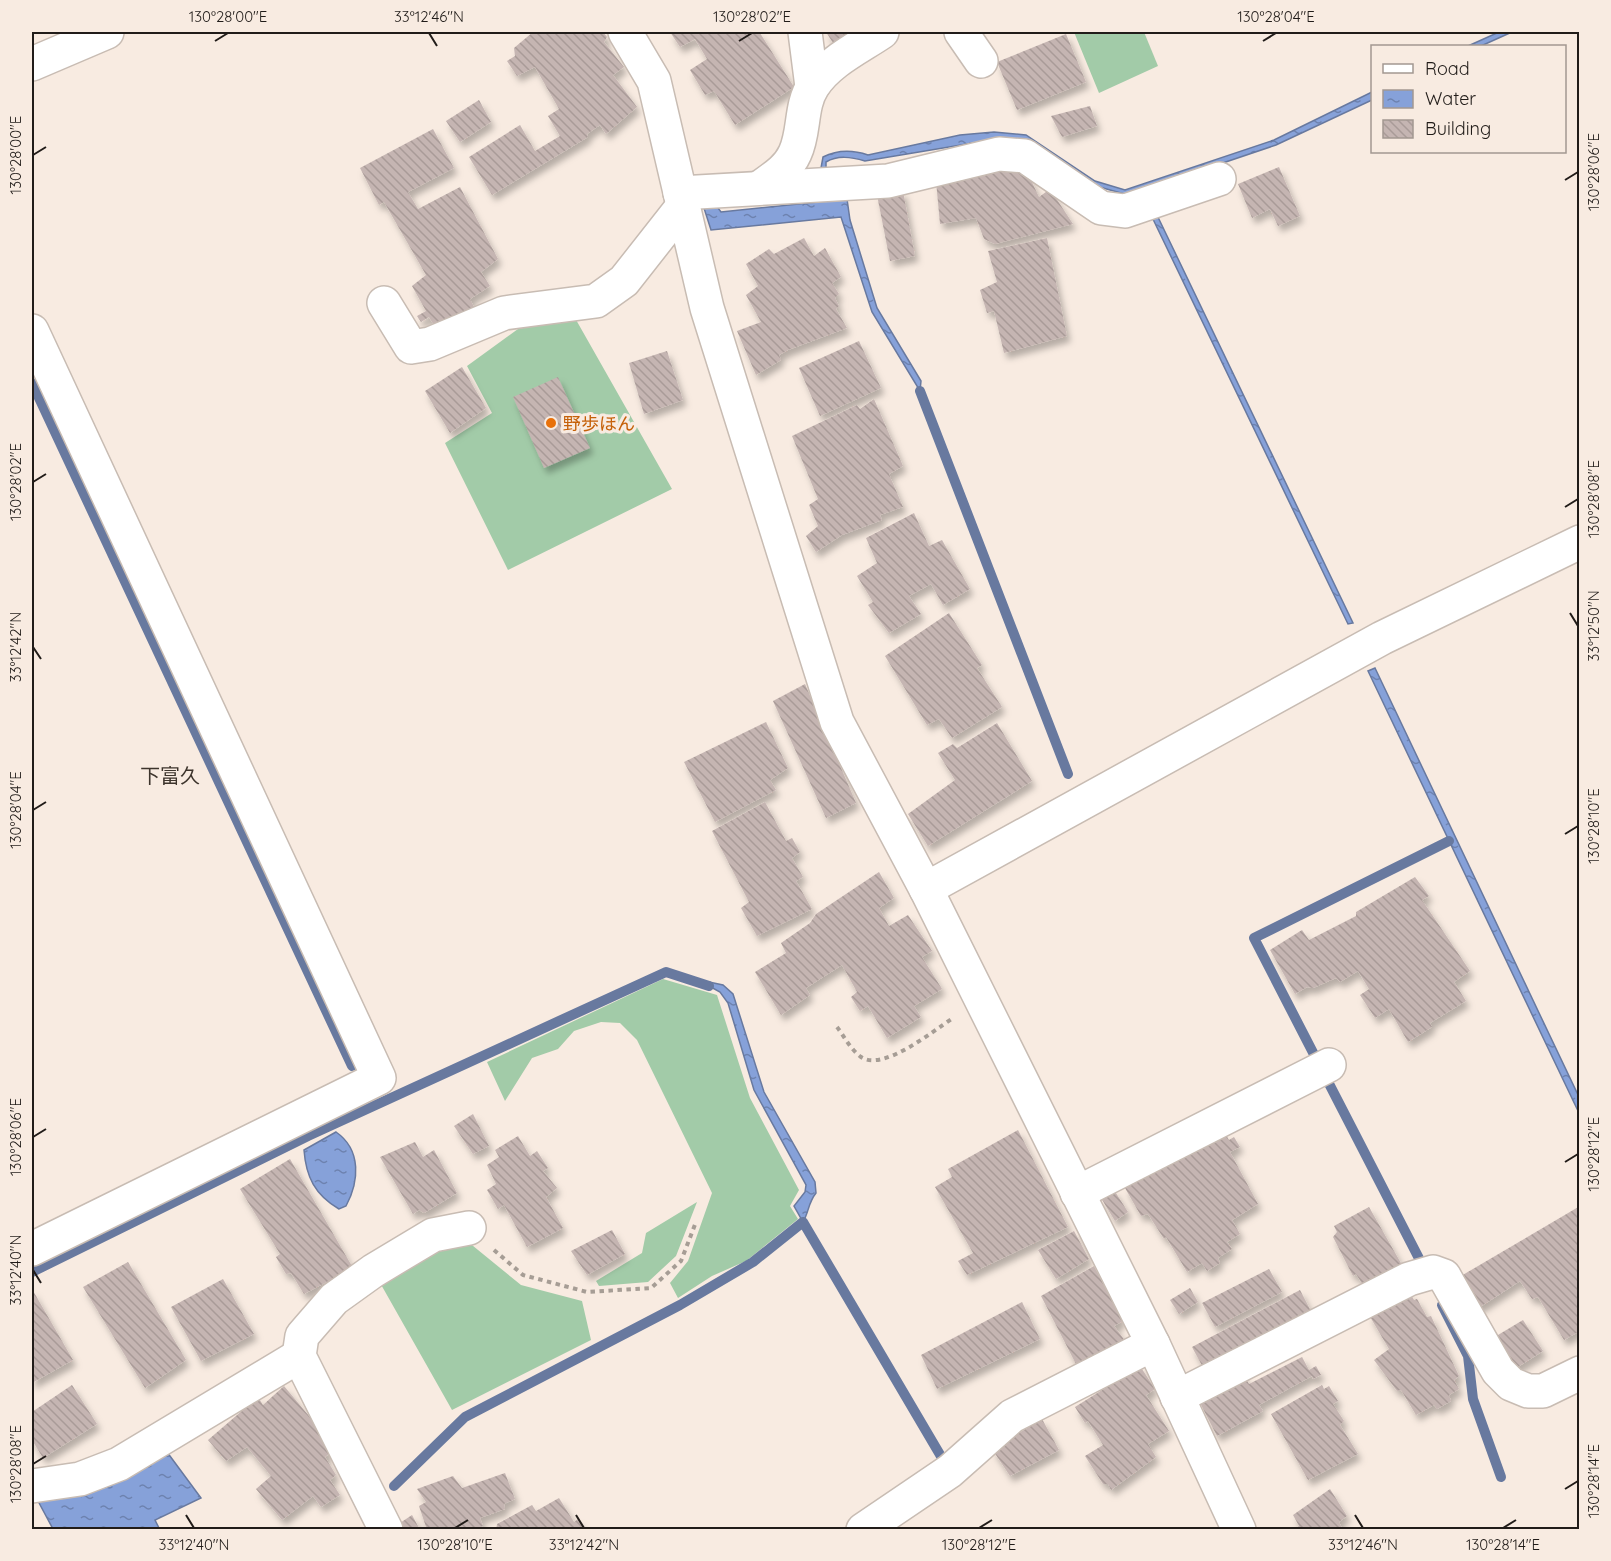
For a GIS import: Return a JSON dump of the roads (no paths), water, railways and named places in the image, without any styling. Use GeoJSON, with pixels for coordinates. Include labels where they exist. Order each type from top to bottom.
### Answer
{"type":"FeatureCollection","features":[{"type":"Feature","properties":{"kind":"street"},"geometry":{"type":"LineString","coordinates":[[625,32],[654,81],[706,308],[837,722],[926,889],[1153,1344],[1239,1530]]}},
{"type":"Feature","properties":{"kind":"street"},"geometry":{"type":"LineString","coordinates":[[805,32],[812,87]]}},
{"type":"Feature","properties":{"kind":"street"},"geometry":{"type":"LineString","coordinates":[[759,188],[784,170],[796,152],[801,120],[812,87],[823,72],[882,32]]}},
{"type":"Feature","properties":{"kind":"street"},"geometry":{"type":"LineString","coordinates":[[961,32],[981,61]]}},
{"type":"Feature","properties":{"kind":"street"},"geometry":{"type":"LineString","coordinates":[[32,64],[92,35]]}},
{"type":"Feature","properties":{"kind":"street"},"geometry":{"type":"LineString","coordinates":[[384,303],[411,347],[430,344],[504,313],[596,301],[624,281],[682,200],[759,188],[888,181],[999,154],[1025,156],[1101,208],[1125,211],[1219,179]]}},
{"type":"Feature","properties":{"kind":"street"},"geometry":{"type":"LineString","coordinates":[[32,331],[379,1078],[32,1250]]}},
{"type":"Feature","properties":{"kind":"street"},"geometry":{"type":"LineString","coordinates":[[926,889],[1382,638],[1580,542]]}},
{"type":"Feature","properties":{"kind":"street"},"geometry":{"type":"LineString","coordinates":[[1077,1193],[1329,1065]]}},
{"type":"Feature","properties":{"kind":"street"},"geometry":{"type":"LineString","coordinates":[[386,1530],[299,1356],[302,1336],[334,1299],[373,1270],[433,1235],[469,1228]]}},
{"type":"Feature","properties":{"kind":"street"},"geometry":{"type":"LineString","coordinates":[[1177,1397],[1409,1279],[1432,1272],[1444,1276],[1498,1371],[1511,1384],[1528,1391],[1543,1391],[1580,1373]]}},
{"type":"Feature","properties":{"kind":"street"},"geometry":{"type":"LineString","coordinates":[[864,1530],[951,1470],[1012,1416],[1153,1344]]}},
{"type":"Feature","properties":{"kind":"street"},"geometry":{"type":"LineString","coordinates":[[32,1486],[80,1479],[119,1464],[299,1356]]}},
{"type":"Feature","properties":{"kind":"water"},"geometry":{"type":"Polygon","coordinates":[[[1499,32],[1512,32],[1483,45],[1470,45],[1499,32]]]}},
{"type":"Feature","properties":{"kind":"water"},"geometry":{"type":"Polygon","coordinates":[[[1371,92],[1371,100],[1276,145],[1128,195],[1085,183],[1003,138],[865,161],[835,158],[826,162],[826,168],[821,168],[823,157],[834,153],[857,152],[868,155],[960,135],[994,132],[1026,135],[1095,181],[1125,190],[1274,140],[1371,92]]]}},
{"type":"Feature","properties":{"kind":"water"},"geometry":{"type":"Polygon","coordinates":[[[847,199],[850,220],[877,308],[921,381],[920,391],[872,312],[841,217],[711,230],[703,205],[715,204],[721,212],[847,199]]]}},
{"type":"Feature","properties":{"kind":"water"},"geometry":{"type":"Polygon","coordinates":[[[1156,213],[1353,623],[1348,624],[1151,215],[1156,213]]]}},
{"type":"Feature","properties":{"kind":"water"},"geometry":{"type":"Polygon","coordinates":[[[1375,668],[1579,1097],[1579,1113],[1368,671],[1375,668]]]}},
{"type":"Feature","properties":{"kind":"water"},"geometry":{"type":"Polygon","coordinates":[[[709,982],[723,985],[733,994],[764,1092],[815,1182],[816,1193],[803,1222],[794,1206],[805,1192],[806,1185],[754,1090],[728,1003],[720,992],[709,986],[709,982]]]}},
{"type":"Feature","properties":{"kind":"water"},"geometry":{"type":"Polygon","coordinates":[[[336,1132],[350,1148],[356,1167],[354,1187],[350,1197],[346,1206],[339,1209],[324,1198],[313,1184],[307,1169],[304,1150],[336,1132]]]}},
{"type":"Feature","properties":{"kind":"water"},"geometry":{"type":"Polygon","coordinates":[[[167,1452],[201,1498],[155,1520],[160,1530],[53,1529],[38,1501],[167,1452]]]}},
{"type":"Feature","properties":{"kind":"waterway"},"geometry":{"type":"LineString","coordinates":[[32,383],[352,1066]]}},
{"type":"Feature","properties":{"kind":"waterway"},"geometry":{"type":"LineString","coordinates":[[920,391],[1068,774]]}},
{"type":"Feature","properties":{"kind":"waterway"},"geometry":{"type":"LineString","coordinates":[[1425,1270],[1254,938],[1449,841]]}},
{"type":"Feature","properties":{"kind":"waterway"},"geometry":{"type":"LineString","coordinates":[[32,1272],[308,1136],[666,972],[709,986]]}},
{"type":"Feature","properties":{"kind":"waterway"},"geometry":{"type":"LineString","coordinates":[[394,1486],[465,1417],[680,1305],[753,1262],[803,1222],[942,1458]]}},
{"type":"Feature","properties":{"kind":"waterway"},"geometry":{"type":"LineString","coordinates":[[1442,1305],[1468,1356],[1473,1399],[1501,1477]]}},
{"type":"Feature","properties":{"kind":"place","name":"野歩ほん"},"geometry":{"type":"Point","coordinates":[551,423]}},
{"type":"Feature","properties":{"kind":"district","name":"下富久"},"geometry":{"type":"Point","coordinates":[170,775]}}]}
